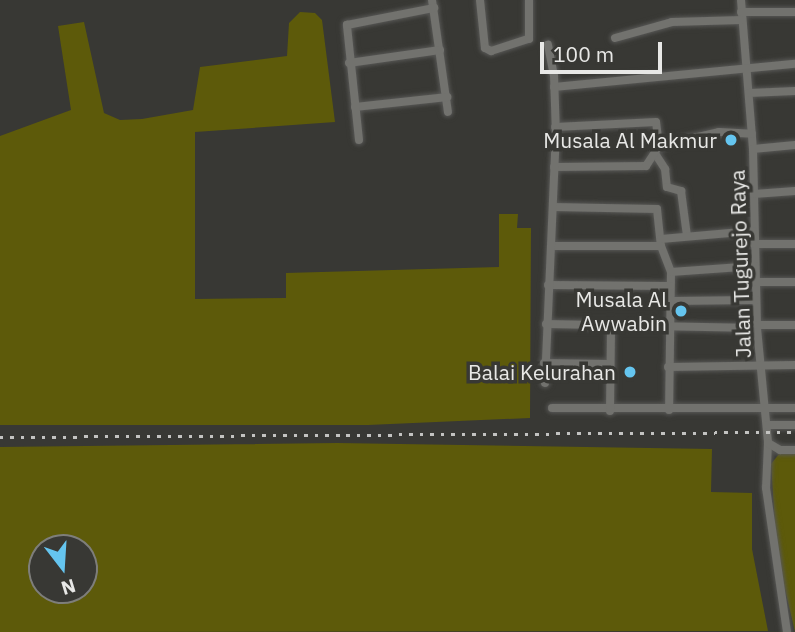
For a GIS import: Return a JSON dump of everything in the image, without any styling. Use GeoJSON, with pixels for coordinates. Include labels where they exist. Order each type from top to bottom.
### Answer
{"type":"FeatureCollection","features":[{"type":"Feature","properties":{"kind":"street"},"geometry":{"type":"LineString","coordinates":[[480,0],[485,48],[491,51],[529,39],[529,0]]}},
{"type":"Feature","properties":{"kind":"street","name":"Jalan Tugurejo Raya"},"geometry":{"type":"LineString","coordinates":[[741,0],[753,149],[757,326],[768,443],[766,488],[787,632]]}},
{"type":"Feature","properties":{"kind":"street"},"geometry":{"type":"LineString","coordinates":[[359,140],[346,32],[352,22],[433,4],[448,112]]}},
{"type":"Feature","properties":{"kind":"street"},"geometry":{"type":"LineString","coordinates":[[615,38],[672,22],[795,12]]}},
{"type":"Feature","properties":{"kind":"street"},"geometry":{"type":"LineString","coordinates":[[545,383],[555,127],[553,70],[548,46]]}},
{"type":"Feature","properties":{"kind":"street"},"geometry":{"type":"LineString","coordinates":[[349,63],[440,50]]}},
{"type":"Feature","properties":{"kind":"street"},"geometry":{"type":"LineString","coordinates":[[554,87],[592,86],[795,64]]}},
{"type":"Feature","properties":{"kind":"street"},"geometry":{"type":"LineString","coordinates":[[749,93],[795,91]]}},
{"type":"Feature","properties":{"kind":"street"},"geometry":{"type":"LineString","coordinates":[[355,107],[447,97]]}},
{"type":"Feature","properties":{"kind":"street"},"geometry":{"type":"LineString","coordinates":[[555,127],[656,122],[657,151],[667,187],[681,191],[687,236]]}},
{"type":"Feature","properties":{"kind":"street"},"geometry":{"type":"LineString","coordinates":[[554,167],[646,166],[657,151],[719,132],[752,134]]}},
{"type":"Feature","properties":{"kind":"street"},"geometry":{"type":"LineString","coordinates":[[753,149],[795,145]]}},
{"type":"Feature","properties":{"kind":"street"},"geometry":{"type":"LineString","coordinates":[[754,194],[795,191]]}},
{"type":"Feature","properties":{"kind":"street"},"geometry":{"type":"LineString","coordinates":[[553,207],[655,206],[661,242],[671,272],[669,410]]}},
{"type":"Feature","properties":{"kind":"street"},"geometry":{"type":"LineString","coordinates":[[552,246],[661,242],[687,236],[753,231]]}},
{"type":"Feature","properties":{"kind":"street"},"geometry":{"type":"LineString","coordinates":[[754,244],[795,244]]}},
{"type":"Feature","properties":{"kind":"street"},"geometry":{"type":"LineString","coordinates":[[671,272],[755,266]]}},
{"type":"Feature","properties":{"kind":"street"},"geometry":{"type":"LineString","coordinates":[[756,282],[795,282]]}},
{"type":"Feature","properties":{"kind":"street"},"geometry":{"type":"LineString","coordinates":[[548,285],[670,286]]}},
{"type":"Feature","properties":{"kind":"street"},"geometry":{"type":"LineString","coordinates":[[670,301],[756,300]]}},
{"type":"Feature","properties":{"kind":"street"},"geometry":{"type":"LineString","coordinates":[[546,324],[795,325]]}},
{"type":"Feature","properties":{"kind":"street"},"geometry":{"type":"LineString","coordinates":[[610,411],[611,324]]}},
{"type":"Feature","properties":{"kind":"street"},"geometry":{"type":"LineString","coordinates":[[544,363],[610,364]]}},
{"type":"Feature","properties":{"kind":"street"},"geometry":{"type":"LineString","coordinates":[[668,367],[795,365]]}},
{"type":"Feature","properties":{"kind":"street"},"geometry":{"type":"LineString","coordinates":[[552,408],[610,411],[764,405],[795,408]]}},
{"type":"Feature","properties":{"kind":"street"},"geometry":{"type":"LineString","coordinates":[[767,425],[795,425]]}},
{"type":"Feature","properties":{"kind":"street"},"geometry":{"type":"LineString","coordinates":[[768,443],[780,450],[795,450]]}},
{"type":"Feature","properties":{"kind":"shaded area"},"geometry":{"type":"Polygon","coordinates":[[[300,12],[315,13],[322,20],[335,122],[195,132],[195,299],[286,298],[286,273],[499,267],[499,214],[518,214],[517,228],[531,228],[530,418],[368,425],[0,425],[0,136],[71,110],[58,26],[84,22],[104,113],[120,120],[142,119],[193,110],[200,67],[287,56],[289,23],[300,12]]]}},
{"type":"Feature","properties":{"kind":"shaded area"},"geometry":{"type":"Polygon","coordinates":[[[337,443],[712,449],[711,492],[752,493],[752,549],[768,631],[0,632],[0,447],[337,443]]]}},
{"type":"Feature","properties":{"kind":"shaded area"},"geometry":{"type":"Polygon","coordinates":[[[779,454],[795,454],[795,632],[777,555],[771,464],[779,454]]]}},
{"type":"Feature","properties":{"kind":"railway"},"geometry":{"type":"LineString","coordinates":[[0,437],[795,432]]}},
{"type":"Feature","properties":{"kind":"place","name":"Musala Al Makmur"},"geometry":{"type":"Point","coordinates":[731,140]}},
{"type":"Feature","properties":{"kind":"place","name":"Musala Al Awwabin"},"geometry":{"type":"Point","coordinates":[681,311]}},
{"type":"Feature","properties":{"kind":"place","name":"Balai Kelurahan"},"geometry":{"type":"Point","coordinates":[630,372]}}]}
